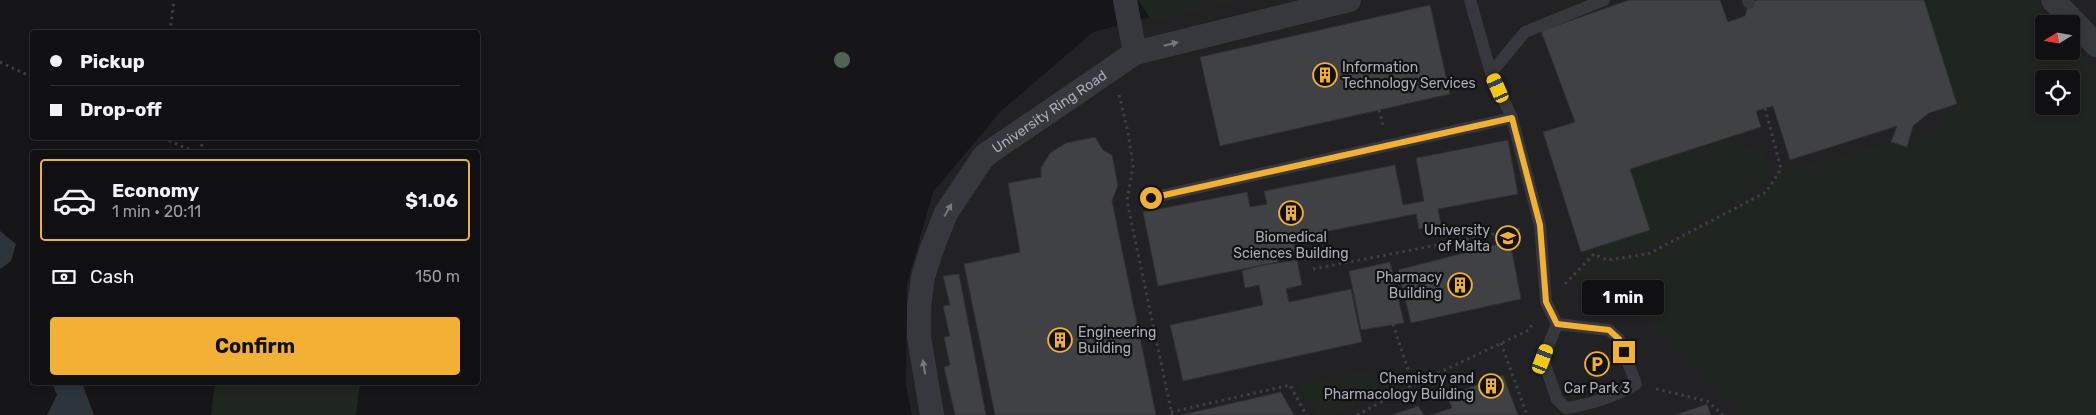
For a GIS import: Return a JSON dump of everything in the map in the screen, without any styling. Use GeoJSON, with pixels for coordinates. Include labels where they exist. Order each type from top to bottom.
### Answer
{"type":"FeatureCollection","features":[{"type":"Feature","properties":{"kind":"street"},"geometry":{"type":"LineString","coordinates":[[1125,0],[1135,53]]}},
{"type":"Feature","properties":{"kind":"street","name":"University Ring Road"},"geometry":{"type":"LineString","coordinates":[[932,415],[919,337],[918,308],[928,260],[946,213],[984,156],[1135,53],[1349,0]]}},
{"type":"Feature","properties":{"kind":"street"},"geometry":{"type":"LineString","coordinates":[[2053,0],[2096,46]]}},
{"type":"Feature","properties":{"kind":"lane"},"geometry":{"type":"LineString","coordinates":[[1470,0],[1491,73],[1512,118],[1540,225],[1546,302],[1557,324],[1543,359],[1557,399],[1566,408],[1579,406],[1628,389],[1636,384],[1619,339],[1609,330],[1557,324]]}},
{"type":"Feature","properties":{"kind":"lane"},"geometry":{"type":"LineString","coordinates":[[1491,73],[1525,32],[1604,0]]}},
{"type":"Feature","properties":{"kind":"lane"},"geometry":{"type":"LineString","coordinates":[[1151,198],[1512,118]]}},
{"type":"Feature","properties":{"kind":"path"},"geometry":{"type":"LineString","coordinates":[[170,30],[174,0]]}},
{"type":"Feature","properties":{"kind":"path"},"geometry":{"type":"LineString","coordinates":[[0,62],[30,76]]}},
{"type":"Feature","properties":{"kind":"path"},"geometry":{"type":"LineString","coordinates":[[1113,69],[1134,166],[1128,201],[1172,413],[1290,385],[1306,415]]}},
{"type":"Feature","properties":{"kind":"path"},"geometry":{"type":"LineString","coordinates":[[1357,415],[1413,385],[1529,330],[1546,302],[1594,254],[1607,260],[1648,254],[1766,192],[1781,169],[1765,108]]}},
{"type":"Feature","properties":{"kind":"path"},"geometry":{"type":"LineString","coordinates":[[168,140],[191,150]]}},
{"type":"Feature","properties":{"kind":"path"},"geometry":{"type":"LineString","coordinates":[[1313,269],[1540,225]]}},
{"type":"Feature","properties":{"kind":"path"},"geometry":{"type":"LineString","coordinates":[[1393,324],[1413,385]]}},
{"type":"Feature","properties":{"kind":"path"},"geometry":{"type":"LineString","coordinates":[[1501,344],[1527,415]]}},
{"type":"Feature","properties":{"kind":"path"},"geometry":{"type":"LineString","coordinates":[[1636,384],[1707,401],[1723,415]]}},
{"type":"Feature","properties":{"kind":"shaded area"},"geometry":{"type":"Polygon","coordinates":[[[1138,0],[1241,0],[1153,23],[1138,0]]]}},
{"type":"Feature","properties":{"kind":"shaded area","name":"University of Malta"},"geometry":{"type":"Polygon","coordinates":[[[1217,0],[2096,0],[2096,415],[912,415],[906,386],[907,284],[933,192],[1000,112],[1093,32],[1217,0]]]}},
{"type":"Feature","properties":{"kind":"shaded area"},"geometry":{"type":"Polygon","coordinates":[[[1924,0],[2031,0],[2046,15],[2035,15],[2035,60],[2080,60],[2080,52],[2096,72],[2096,415],[1743,415],[1609,289],[1573,277],[1594,254],[1607,260],[1648,254],[1766,192],[1781,169],[1814,163],[1891,142],[1907,147],[1938,123],[1957,104],[1924,0]]]}},
{"type":"Feature","properties":{"kind":"shaded area"},"geometry":{"type":"Polygon","coordinates":[[[1722,140],[1763,151],[1770,171],[1756,190],[1648,249],[1609,256],[1601,245],[1630,169],[1722,140]]]}},
{"type":"Feature","properties":{"kind":"shaded area"},"geometry":{"type":"Polygon","coordinates":[[[0,231],[16,244],[11,261],[0,269],[0,231]]]}},
{"type":"Feature","properties":{"kind":"shaded area"},"geometry":{"type":"Polygon","coordinates":[[[1371,369],[1383,398],[1335,415],[1317,415],[1298,385],[1371,369]]]}},
{"type":"Feature","properties":{"kind":"shaded area"},"geometry":{"type":"Polygon","coordinates":[[[53,385],[83,385],[94,415],[47,415],[57,395],[53,385]]]}},
{"type":"Feature","properties":{"kind":"shaded area"},"geometry":{"type":"Polygon","coordinates":[[[215,385],[360,385],[356,415],[211,415],[215,385]]]}},
{"type":"Feature","properties":{"kind":"building"},"geometry":{"type":"Polygon","coordinates":[[[1629,0],[1720,0],[1728,22],[1745,16],[1749,3],[1758,0],[1924,0],[1957,104],[1929,113],[1913,126],[1907,147],[1891,142],[1897,126],[1790,160],[1773,106],[1756,111],[1761,127],[1630,169],[1650,230],[1581,252],[1543,132],[1575,122],[1541,31],[1629,0]]]}},
{"type":"Feature","properties":{"kind":"building","name":"Information Technology Services"},"geometry":{"type":"Polygon","coordinates":[[[1430,5],[1450,94],[1220,146],[1200,57],[1430,5]]]}},
{"type":"Feature","properties":{"kind":"building","name":"Engineering Building"},"geometry":{"type":"Polygon","coordinates":[[[1095,137],[1103,150],[1112,155],[1118,185],[1112,201],[1156,415],[995,415],[964,264],[1020,252],[1008,183],[1041,177],[1041,168],[1050,153],[1066,143],[1095,137]]]}},
{"type":"Feature","properties":{"kind":"building","name":"Biomedical Sciences Building"},"geometry":{"type":"Polygon","coordinates":[[[1508,140],[1518,194],[1438,209],[1441,224],[1419,229],[1416,214],[1293,238],[1296,252],[1277,256],[1278,262],[1158,286],[1143,212],[1247,192],[1250,207],[1267,204],[1264,191],[1395,165],[1403,205],[1424,201],[1416,158],[1508,140]]]}},
{"type":"Feature","properties":{"kind":"building","name":"Pharmacy Building"},"geometry":{"type":"Polygon","coordinates":[[[1510,241],[1521,299],[1411,323],[1398,270],[1510,241]]]}},
{"type":"Feature","properties":{"kind":"building","name":"Biomedical Sciences Building"},"geometry":{"type":"Polygon","coordinates":[[[1297,260],[1302,285],[1286,289],[1289,302],[1351,289],[1362,342],[1183,381],[1170,325],[1263,305],[1259,285],[1245,288],[1242,271],[1258,266],[1297,260]]]}},
{"type":"Feature","properties":{"kind":"building","name":"Pharmacy Building"},"geometry":{"type":"Polygon","coordinates":[[[1390,262],[1404,323],[1361,330],[1349,271],[1390,262]]]}},
{"type":"Feature","properties":{"kind":"building"},"geometry":{"type":"Polygon","coordinates":[[[959,274],[986,415],[955,415],[944,367],[950,365],[944,337],[950,336],[943,306],[950,305],[943,276],[959,274]]]}},
{"type":"Feature","properties":{"kind":"building","name":"Chemistry and Pharmacology Building"},"geometry":{"type":"Polygon","coordinates":[[[1503,375],[1518,415],[1431,415],[1452,408],[1447,396],[1503,375]]]}},
{"type":"Feature","properties":{"kind":"building"},"geometry":{"type":"Polygon","coordinates":[[[1281,392],[1294,415],[1181,415],[1281,392]]]}},
{"type":"Feature","properties":{"kind":"building"},"geometry":{"type":"Polygon","coordinates":[[[1707,404],[1711,415],[1675,415],[1707,404]]]}},
{"type":"Feature","properties":{"kind":"building","name":"Chemistry and Pharmacology Building"},"geometry":{"type":"Polygon","coordinates":[[[1418,406],[1424,415],[1392,415],[1418,406]]]}},
{"type":"Feature","properties":{"kind":"place","name":"Information Technology Services"},"geometry":{"type":"Point","coordinates":[1325,75]}},
{"type":"Feature","properties":{"kind":"place","name":"Biomedical Sciences Building"},"geometry":{"type":"Point","coordinates":[1291,213]}},
{"type":"Feature","properties":{"kind":"place","name":"University of Malta"},"geometry":{"type":"Point","coordinates":[1508,238]}},
{"type":"Feature","properties":{"kind":"place","name":"Pharmacy Building"},"geometry":{"type":"Point","coordinates":[1460,285]}},
{"type":"Feature","properties":{"kind":"place","name":"Engineering Building"},"geometry":{"type":"Point","coordinates":[1060,340]}},
{"type":"Feature","properties":{"kind":"place","name":"Car Park 3"},"geometry":{"type":"Point","coordinates":[1597,364]}},
{"type":"Feature","properties":{"kind":"place","name":"Chemistry and Pharmacology Building"},"geometry":{"type":"Point","coordinates":[1491,386]}},
{"type":"Feature","properties":{"kind":"route"},"geometry":{"type":"LineString","coordinates":[[1151,198],[1512,118],[1540,225],[1546,302],[1557,324],[1609,330],[1619,339],[1624,352]]}}]}
